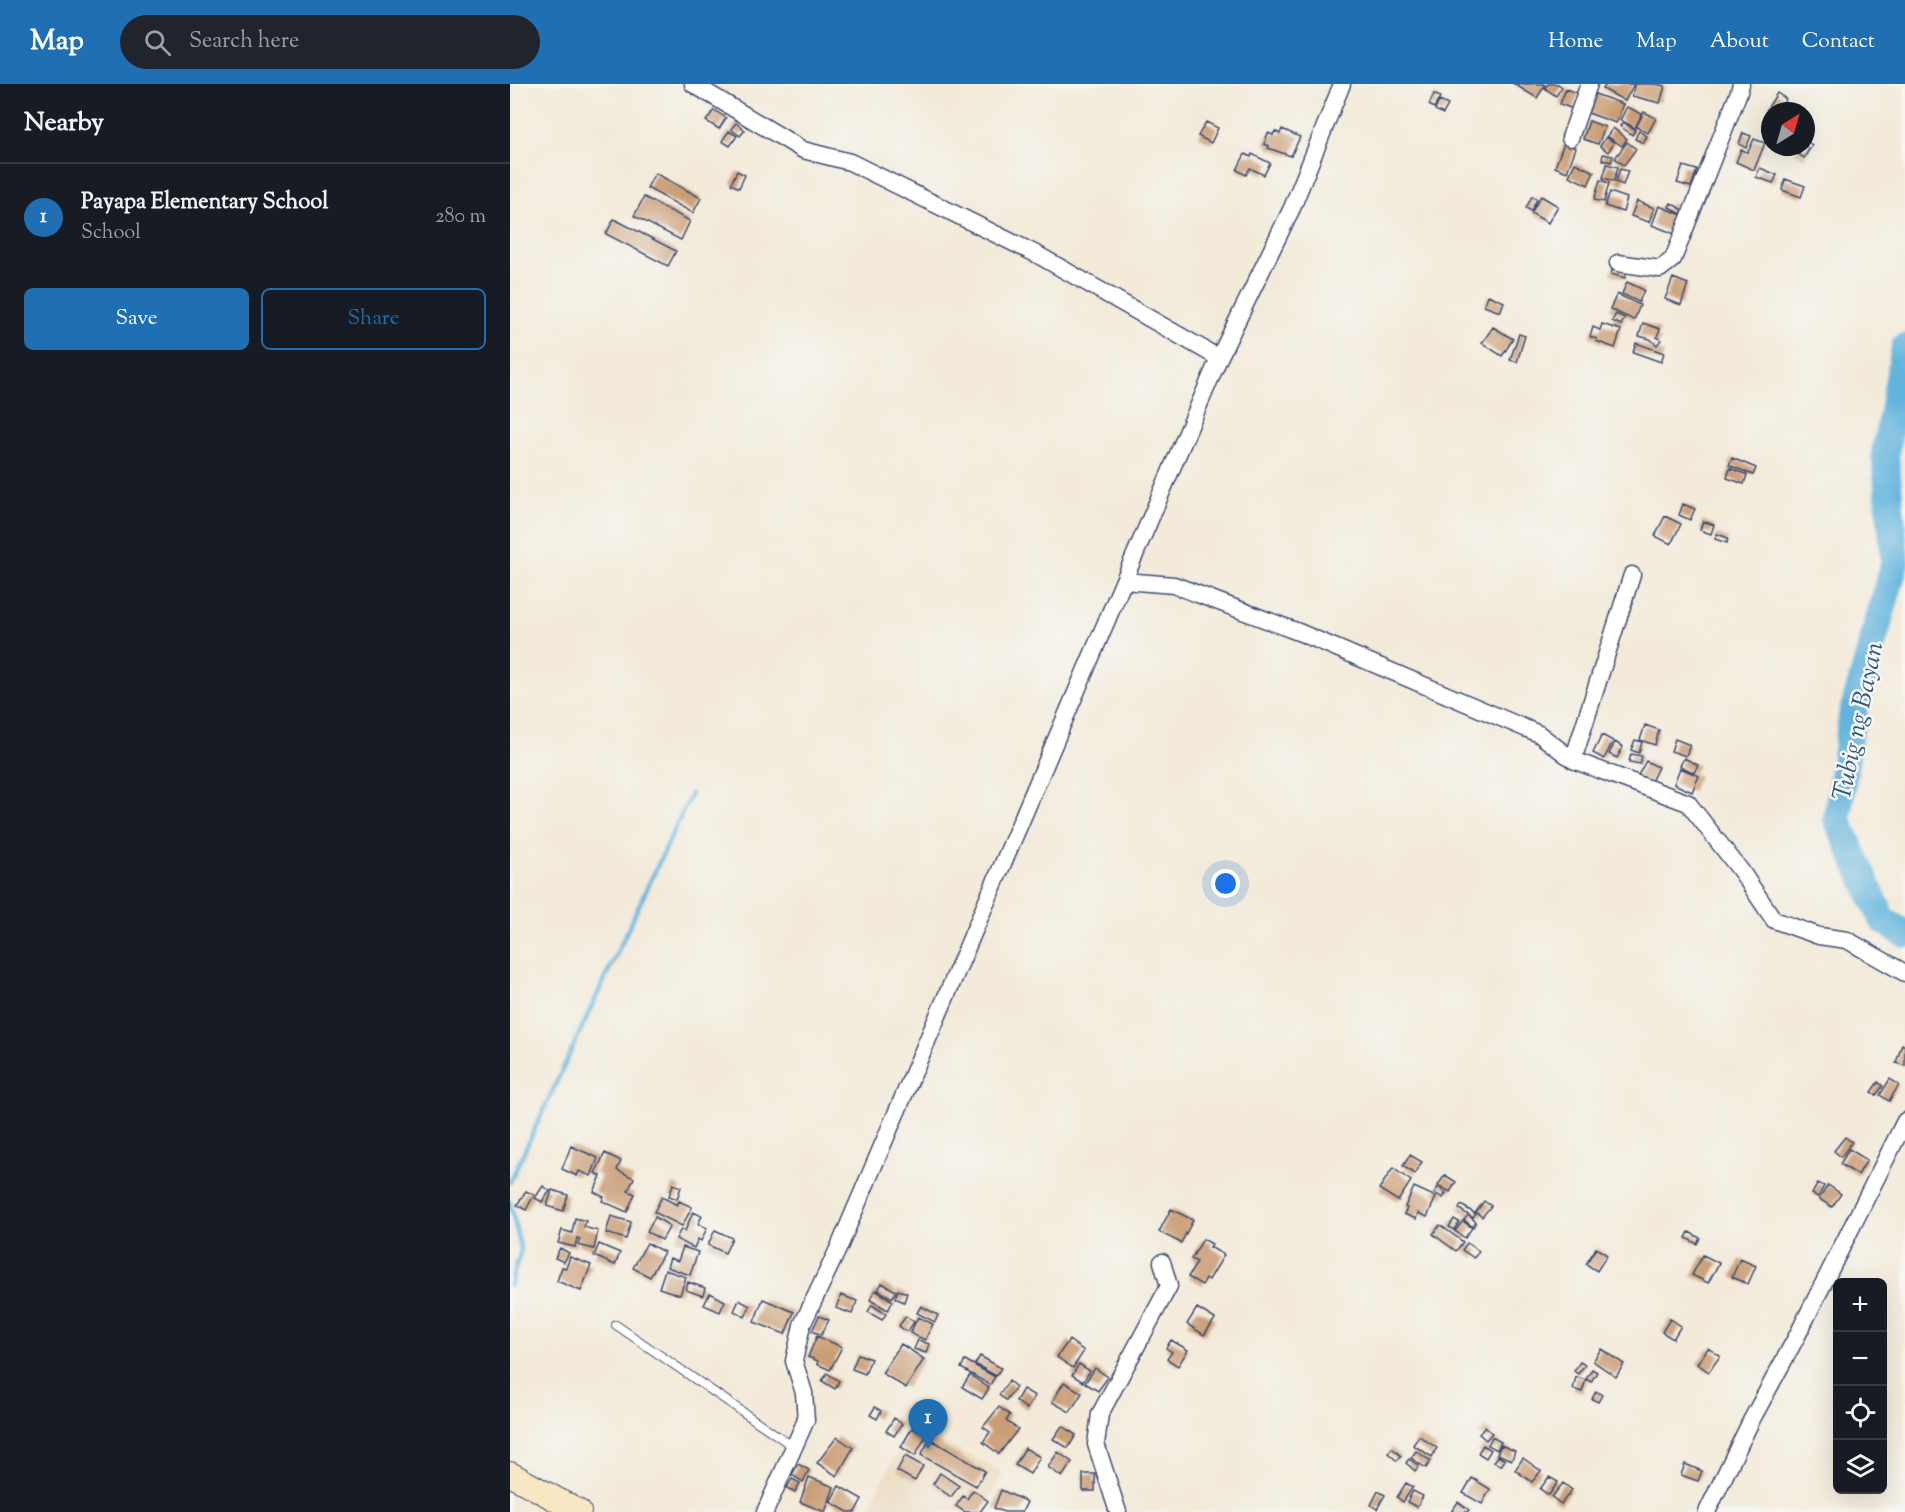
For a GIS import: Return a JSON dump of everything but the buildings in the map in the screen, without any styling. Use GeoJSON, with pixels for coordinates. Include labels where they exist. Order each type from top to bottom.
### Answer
{"type":"FeatureCollection","features":[{"type":"Feature","properties":{"kind":"main road"},"geometry":{"type":"LineString","coordinates":[[510,1474],[579,1512]]}},
{"type":"Feature","properties":{"kind":"street"},"geometry":{"type":"LineString","coordinates":[[693,84],[803,150],[850,162],[1038,255],[1219,358]]}},
{"type":"Feature","properties":{"kind":"street"},"geometry":{"type":"LineString","coordinates":[[765,1512],[806,1420],[804,1393],[794,1361],[802,1325],[839,1247],[1219,358],[1292,208],[1342,84]]}},
{"type":"Feature","properties":{"kind":"street"},"geometry":{"type":"LineString","coordinates":[[1570,138],[1589,84]]}},
{"type":"Feature","properties":{"kind":"street"},"geometry":{"type":"LineString","coordinates":[[1618,263],[1660,269],[1673,259],[1741,84]]}},
{"type":"Feature","properties":{"kind":"street"},"geometry":{"type":"LineString","coordinates":[[1573,760],[1632,574]]}},
{"type":"Feature","properties":{"kind":"street"},"geometry":{"type":"LineString","coordinates":[[1124,581],[1173,585],[1301,633],[1539,734],[1573,760],[1688,803],[1774,920],[1819,936],[1846,940],[1905,973]]}},
{"type":"Feature","properties":{"kind":"street"},"geometry":{"type":"LineString","coordinates":[[1707,1512],[1905,1120]]}},
{"type":"Feature","properties":{"kind":"street"},"geometry":{"type":"LineString","coordinates":[[1118,1512],[1096,1444],[1100,1414],[1169,1286],[1162,1262]]}},
{"type":"Feature","properties":{"kind":"lane"},"geometry":{"type":"LineString","coordinates":[[616,1325],[794,1447]]}},
{"type":"Feature","properties":{"kind":"shaded area"},"geometry":{"type":"Polygon","coordinates":[[[911,1425],[1003,1473],[983,1512],[866,1512],[911,1425]]]}},
{"type":"Feature","properties":{"kind":"waterway","name":"Tubig ng Bayan"},"geometry":{"type":"LineString","coordinates":[[1905,347],[1885,453],[1895,562],[1852,717],[1837,819],[1883,920],[1905,934]]}},
{"type":"Feature","properties":{"kind":"waterway"},"geometry":{"type":"LineString","coordinates":[[510,1182],[691,794]]}},
{"type":"Feature","properties":{"kind":"waterway"},"geometry":{"type":"LineString","coordinates":[[510,1202],[521,1250],[510,1285]]}},
{"type":"Feature","properties":{"kind":"place","name":"Payapa Elementary School"},"geometry":{"type":"Point","coordinates":[928,1449]}}]}
